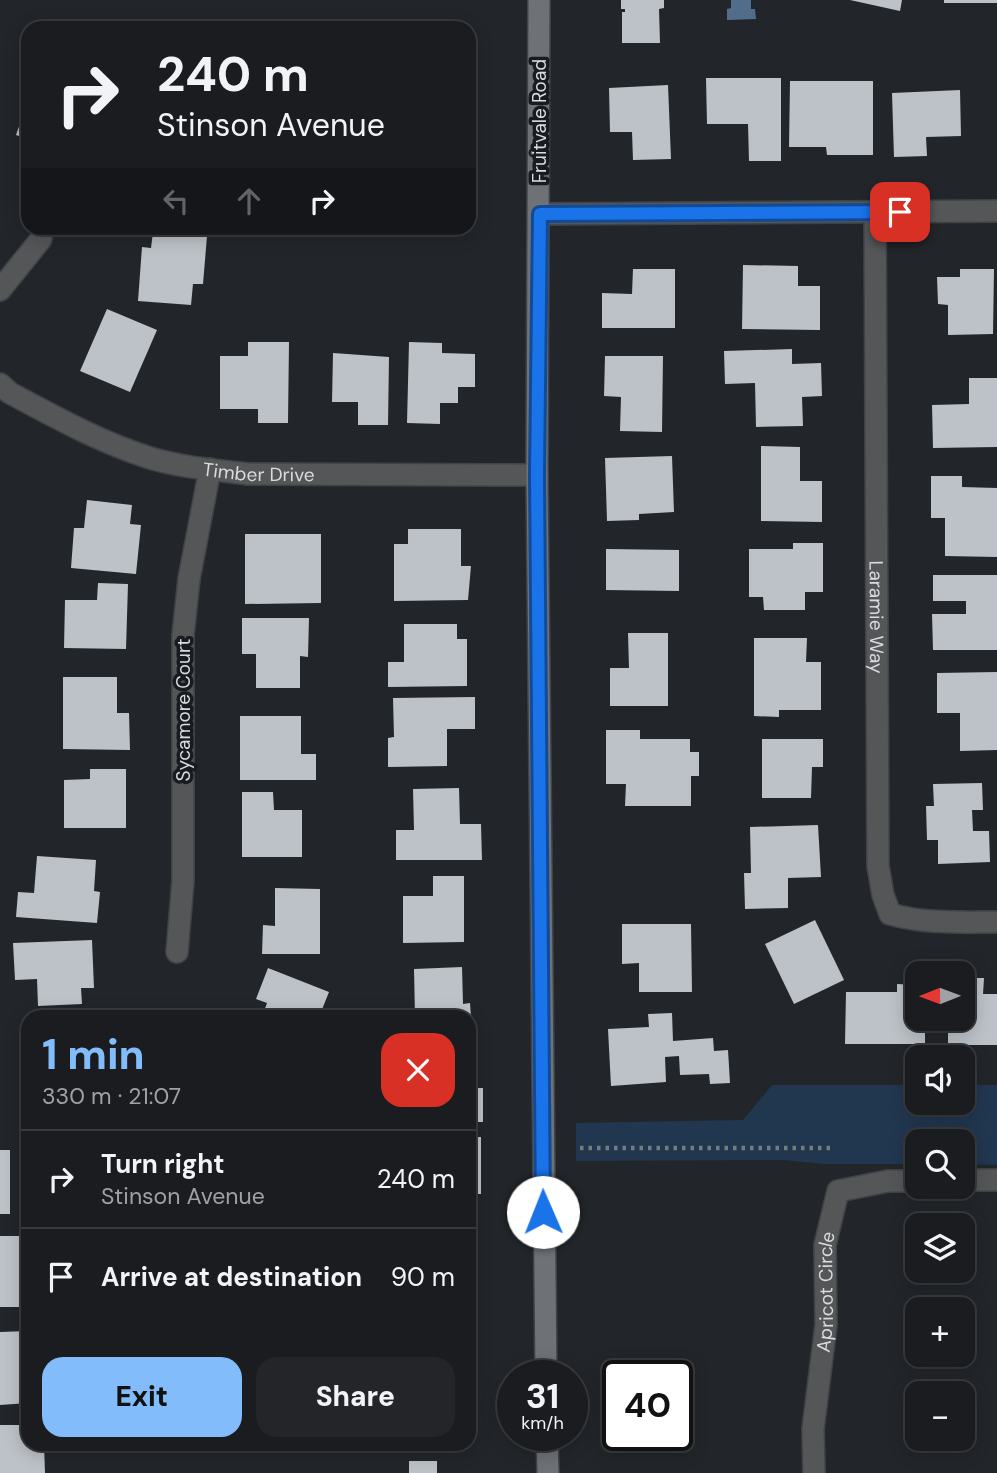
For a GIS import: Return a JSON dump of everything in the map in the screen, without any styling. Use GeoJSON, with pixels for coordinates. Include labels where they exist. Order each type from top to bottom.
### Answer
{"type":"FeatureCollection","features":[{"type":"Feature","properties":{"kind":"street","name":"Fruitvale Road"},"geometry":{"type":"LineString","coordinates":[[539,0],[537,475],[546,1360]]}},
{"type":"Feature","properties":{"kind":"street"},"geometry":{"type":"LineString","coordinates":[[540,214],[997,211]]}},
{"type":"Feature","properties":{"kind":"street","name":"Laramie Way"},"geometry":{"type":"LineString","coordinates":[[875,213],[878,866],[883,895],[890,914],[936,923],[997,922]]}},
{"type":"Feature","properties":{"kind":"street"},"geometry":{"type":"LineString","coordinates":[[0,290],[41,239]]}},
{"type":"Feature","properties":{"kind":"street","name":"Timber Drive"},"geometry":{"type":"LineString","coordinates":[[0,384],[10,393],[90,435],[149,457],[210,469],[248,474],[537,475]]}},
{"type":"Feature","properties":{"kind":"street","name":"Sycamore Court"},"geometry":{"type":"LineString","coordinates":[[177,952],[183,881],[183,635],[189,579],[210,469]]}},
{"type":"Feature","properties":{"kind":"street"},"geometry":{"type":"LineString","coordinates":[[975,1180],[997,1180]]}},
{"type":"Feature","properties":{"kind":"street","name":"Apricot Circle"},"geometry":{"type":"LineString","coordinates":[[814,1473],[813,1429],[827,1325],[825,1245],[838,1191],[888,1181],[905,1181]]}},
{"type":"Feature","properties":{"kind":"street"},"geometry":{"type":"LineString","coordinates":[[547,1451],[548,1473]]}},
{"type":"Feature","properties":{"kind":"path"},"geometry":{"type":"LineString","coordinates":[[580,1148],[833,1148]]}},
{"type":"Feature","properties":{"kind":"shaded area"},"geometry":{"type":"Polygon","coordinates":[[[731,0],[751,0],[751,9],[755,9],[756,19],[727,20],[727,9],[731,8],[731,0]]]}},
{"type":"Feature","properties":{"kind":"shaded area"},"geometry":{"type":"Polygon","coordinates":[[[772,1085],[905,1085],[905,1115],[975,1115],[975,1085],[997,1085],[997,1165],[975,1164],[975,1129],[905,1129],[905,1164],[824,1164],[783,1160],[576,1161],[576,1123],[743,1120],[772,1085]]]}},
{"type":"Feature","properties":{"kind":"building"},"geometry":{"type":"Polygon","coordinates":[[[621,0],[664,0],[664,8],[659,9],[660,43],[622,43],[622,12],[625,12],[625,9],[621,9],[621,0]]]}},
{"type":"Feature","properties":{"kind":"building"},"geometry":{"type":"Polygon","coordinates":[[[850,0],[902,0],[900,11],[850,0]]]}},
{"type":"Feature","properties":{"kind":"building"},"geometry":{"type":"Polygon","coordinates":[[[944,0],[997,0],[997,3],[944,3],[944,0]]]}},
{"type":"Feature","properties":{"kind":"building"},"geometry":{"type":"Polygon","coordinates":[[[706,78],[781,78],[781,161],[749,161],[748,124],[707,124],[706,78]]]}},
{"type":"Feature","properties":{"kind":"building"},"geometry":{"type":"Polygon","coordinates":[[[790,81],[873,81],[873,155],[827,155],[826,147],[789,147],[790,81]]]}},
{"type":"Feature","properties":{"kind":"building"},"geometry":{"type":"Polygon","coordinates":[[[668,85],[671,159],[633,160],[632,132],[610,132],[609,88],[668,85]]]}},
{"type":"Feature","properties":{"kind":"building"},"geometry":{"type":"Polygon","coordinates":[[[960,90],[961,136],[926,137],[927,156],[894,157],[892,93],[960,90]]]}},
{"type":"Feature","properties":{"kind":"building"},"geometry":{"type":"Polygon","coordinates":[[[21,121],[21,137],[16,135],[21,121]]]}},
{"type":"Feature","properties":{"kind":"building"},"geometry":{"type":"Polygon","coordinates":[[[153,235],[207,236],[203,284],[193,284],[191,305],[138,301],[142,247],[151,248],[153,235]]]}},
{"type":"Feature","properties":{"kind":"building"},"geometry":{"type":"Polygon","coordinates":[[[743,265],[798,266],[798,286],[820,286],[820,330],[742,329],[743,265]]]}},
{"type":"Feature","properties":{"kind":"building"},"geometry":{"type":"Polygon","coordinates":[[[633,269],[675,269],[675,328],[602,328],[602,293],[632,294],[633,269]]]}},
{"type":"Feature","properties":{"kind":"building"},"geometry":{"type":"Polygon","coordinates":[[[960,269],[994,269],[993,334],[948,335],[948,305],[938,304],[937,277],[960,277],[960,269]]]}},
{"type":"Feature","properties":{"kind":"building"},"geometry":{"type":"Polygon","coordinates":[[[107,309],[157,330],[130,392],[80,371],[107,309]]]}},
{"type":"Feature","properties":{"kind":"building"},"geometry":{"type":"Polygon","coordinates":[[[248,342],[289,342],[288,423],[258,423],[258,409],[220,409],[220,356],[248,356],[248,342]]]}},
{"type":"Feature","properties":{"kind":"building"},"geometry":{"type":"Polygon","coordinates":[[[409,342],[442,343],[442,353],[475,354],[475,387],[458,387],[458,403],[440,403],[440,424],[407,423],[409,342]]]}},
{"type":"Feature","properties":{"kind":"building"},"geometry":{"type":"Polygon","coordinates":[[[792,349],[792,364],[821,363],[822,396],[802,397],[803,426],[756,427],[755,383],[725,384],[724,351],[792,349]]]}},
{"type":"Feature","properties":{"kind":"building"},"geometry":{"type":"Polygon","coordinates":[[[333,353],[389,357],[388,425],[358,425],[358,402],[332,402],[333,353]]]}},
{"type":"Feature","properties":{"kind":"building"},"geometry":{"type":"Polygon","coordinates":[[[605,356],[663,356],[662,432],[620,431],[621,397],[604,396],[605,356]]]}},
{"type":"Feature","properties":{"kind":"building"},"geometry":{"type":"Polygon","coordinates":[[[969,378],[997,378],[997,447],[933,448],[932,405],[969,404],[969,378]]]}},
{"type":"Feature","properties":{"kind":"building"},"geometry":{"type":"Polygon","coordinates":[[[761,446],[800,447],[800,481],[822,481],[822,522],[761,521],[761,446]]]}},
{"type":"Feature","properties":{"kind":"building"},"geometry":{"type":"Polygon","coordinates":[[[672,456],[674,512],[639,514],[639,520],[607,521],[605,458],[672,456]]]}},
{"type":"Feature","properties":{"kind":"building"},"geometry":{"type":"Polygon","coordinates":[[[931,476],[962,476],[962,487],[997,488],[997,557],[945,556],[945,518],[931,518],[931,476]]]}},
{"type":"Feature","properties":{"kind":"building"},"geometry":{"type":"Polygon","coordinates":[[[87,500],[132,505],[130,524],[141,525],[136,574],[71,568],[74,528],[84,528],[87,500]]]}},
{"type":"Feature","properties":{"kind":"building"},"geometry":{"type":"Polygon","coordinates":[[[408,529],[461,529],[461,566],[471,566],[468,600],[394,601],[394,544],[408,544],[408,529]]]}},
{"type":"Feature","properties":{"kind":"building"},"geometry":{"type":"Polygon","coordinates":[[[245,534],[321,534],[321,603],[245,604],[245,534]]]}},
{"type":"Feature","properties":{"kind":"building"},"geometry":{"type":"Polygon","coordinates":[[[793,543],[823,543],[823,592],[805,592],[805,610],[764,610],[763,597],[749,597],[749,549],[793,549],[793,543]]]}},
{"type":"Feature","properties":{"kind":"building"},"geometry":{"type":"Polygon","coordinates":[[[606,549],[679,550],[679,591],[606,590],[606,549]]]}},
{"type":"Feature","properties":{"kind":"building"},"geometry":{"type":"Polygon","coordinates":[[[933,575],[997,575],[997,650],[933,650],[932,614],[966,614],[966,601],[933,601],[933,575]]]}},
{"type":"Feature","properties":{"kind":"building"},"geometry":{"type":"Polygon","coordinates":[[[98,583],[128,584],[126,649],[64,648],[65,600],[97,600],[98,583]]]}},
{"type":"Feature","properties":{"kind":"building"},"geometry":{"type":"Polygon","coordinates":[[[242,618],[309,618],[308,657],[300,656],[300,688],[256,688],[256,654],[242,654],[242,618]]]}},
{"type":"Feature","properties":{"kind":"building"},"geometry":{"type":"Polygon","coordinates":[[[404,624],[457,624],[457,639],[467,639],[467,686],[388,687],[388,662],[404,662],[404,624]]]}},
{"type":"Feature","properties":{"kind":"building"},"geometry":{"type":"Polygon","coordinates":[[[628,633],[668,633],[668,706],[610,706],[610,668],[629,668],[628,633]]]}},
{"type":"Feature","properties":{"kind":"building"},"geometry":{"type":"Polygon","coordinates":[[[754,638],[807,638],[806,662],[821,662],[821,710],[779,710],[779,717],[754,716],[754,638]]]}},
{"type":"Feature","properties":{"kind":"building"},"geometry":{"type":"Polygon","coordinates":[[[997,672],[997,750],[960,751],[960,713],[937,713],[937,673],[997,672]]]}},
{"type":"Feature","properties":{"kind":"building"},"geometry":{"type":"Polygon","coordinates":[[[63,677],[117,677],[117,713],[129,713],[130,750],[63,749],[63,677]]]}},
{"type":"Feature","properties":{"kind":"building"},"geometry":{"type":"Polygon","coordinates":[[[475,697],[475,729],[447,729],[447,766],[388,767],[388,738],[394,737],[393,698],[475,697]]]}},
{"type":"Feature","properties":{"kind":"building"},"geometry":{"type":"Polygon","coordinates":[[[240,716],[301,716],[301,754],[316,754],[316,780],[240,780],[240,716]]]}},
{"type":"Feature","properties":{"kind":"building"},"geometry":{"type":"Polygon","coordinates":[[[606,730],[640,730],[640,739],[690,739],[690,752],[699,752],[699,776],[691,776],[691,806],[625,806],[626,784],[606,784],[606,730]]]}},
{"type":"Feature","properties":{"kind":"building"},"geometry":{"type":"Polygon","coordinates":[[[762,739],[823,739],[823,767],[812,767],[811,798],[762,798],[762,739]]]}},
{"type":"Feature","properties":{"kind":"building"},"geometry":{"type":"Polygon","coordinates":[[[90,769],[126,769],[126,828],[64,828],[64,780],[90,779],[90,769]]]}},
{"type":"Feature","properties":{"kind":"building"},"geometry":{"type":"Polygon","coordinates":[[[982,783],[983,810],[972,810],[973,831],[989,831],[990,862],[938,864],[938,840],[927,840],[926,806],[934,806],[933,784],[982,783]]]}},
{"type":"Feature","properties":{"kind":"building"},"geometry":{"type":"Polygon","coordinates":[[[459,788],[460,824],[481,824],[482,860],[396,860],[396,830],[414,830],[413,789],[459,788]]]}},
{"type":"Feature","properties":{"kind":"building"},"geometry":{"type":"Polygon","coordinates":[[[242,792],[273,792],[274,810],[302,810],[302,857],[242,857],[242,792]]]}},
{"type":"Feature","properties":{"kind":"building"},"geometry":{"type":"Polygon","coordinates":[[[818,825],[821,877],[788,878],[788,908],[745,909],[744,873],[751,873],[750,827],[818,825]]]}},
{"type":"Feature","properties":{"kind":"building"},"geometry":{"type":"Polygon","coordinates":[[[37,856],[96,860],[94,891],[100,892],[97,923],[16,917],[18,892],[34,893],[37,856]]]}},
{"type":"Feature","properties":{"kind":"building"},"geometry":{"type":"Polygon","coordinates":[[[433,876],[464,876],[464,942],[403,943],[403,896],[433,896],[433,876]]]}},
{"type":"Feature","properties":{"kind":"building"},"geometry":{"type":"Polygon","coordinates":[[[275,888],[320,889],[320,954],[262,954],[263,925],[275,926],[275,888]]]}},
{"type":"Feature","properties":{"kind":"building"},"geometry":{"type":"Polygon","coordinates":[[[815,920],[844,980],[794,1004],[765,944],[815,920]]]}},
{"type":"Feature","properties":{"kind":"building"},"geometry":{"type":"Polygon","coordinates":[[[622,924],[691,924],[692,992],[639,992],[639,963],[622,964],[622,924]]]}},
{"type":"Feature","properties":{"kind":"building"},"geometry":{"type":"Polygon","coordinates":[[[92,940],[94,988],[81,988],[82,1004],[38,1006],[37,979],[15,980],[13,943],[92,940]]]}},
{"type":"Feature","properties":{"kind":"building"},"geometry":{"type":"Polygon","coordinates":[[[462,967],[463,1004],[470,1003],[470,1010],[415,1010],[414,969],[462,967]]]}},
{"type":"Feature","properties":{"kind":"building"},"geometry":{"type":"Polygon","coordinates":[[[268,968],[329,992],[322,1010],[264,1010],[267,1003],[256,999],[268,968]]]}},
{"type":"Feature","properties":{"kind":"building"},"geometry":{"type":"Polygon","coordinates":[[[975,978],[984,978],[983,994],[997,994],[997,1045],[948,1045],[948,1031],[975,1031],[975,978]]]}},
{"type":"Feature","properties":{"kind":"building"},"geometry":{"type":"Polygon","coordinates":[[[897,984],[905,984],[905,1031],[925,1031],[925,1044],[845,1044],[846,992],[897,992],[897,984]]]}},
{"type":"Feature","properties":{"kind":"building"},"geometry":{"type":"Polygon","coordinates":[[[672,1013],[673,1041],[713,1038],[714,1051],[728,1050],[730,1083],[710,1084],[709,1074],[680,1075],[679,1056],[665,1057],[666,1082],[611,1086],[608,1029],[649,1027],[648,1014],[672,1013]]]}},
{"type":"Feature","properties":{"kind":"building"},"geometry":{"type":"Polygon","coordinates":[[[476,1088],[483,1088],[483,1122],[476,1122],[476,1088]]]}},
{"type":"Feature","properties":{"kind":"building"},"geometry":{"type":"Polygon","coordinates":[[[476,1137],[481,1137],[481,1194],[476,1194],[476,1137]]]}},
{"type":"Feature","properties":{"kind":"building"},"geometry":{"type":"Polygon","coordinates":[[[0,1150],[10,1150],[10,1214],[0,1214],[0,1150]]]}},
{"type":"Feature","properties":{"kind":"building"},"geometry":{"type":"Polygon","coordinates":[[[0,1236],[21,1236],[21,1307],[0,1307],[0,1236]]]}},
{"type":"Feature","properties":{"kind":"building"},"geometry":{"type":"Polygon","coordinates":[[[21,1331],[21,1404],[0,1405],[0,1332],[21,1331]]]}},
{"type":"Feature","properties":{"kind":"building"},"geometry":{"type":"Polygon","coordinates":[[[0,1425],[21,1425],[21,1451],[44,1451],[45,1473],[0,1473],[0,1425]]]}},
{"type":"Feature","properties":{"kind":"building"},"geometry":{"type":"Polygon","coordinates":[[[409,1461],[437,1461],[437,1473],[409,1473],[409,1461]]]}},
{"type":"Feature","properties":{"kind":"route"},"geometry":{"type":"LineString","coordinates":[[543,1212],[537,475],[540,214],[900,212]]}}]}
